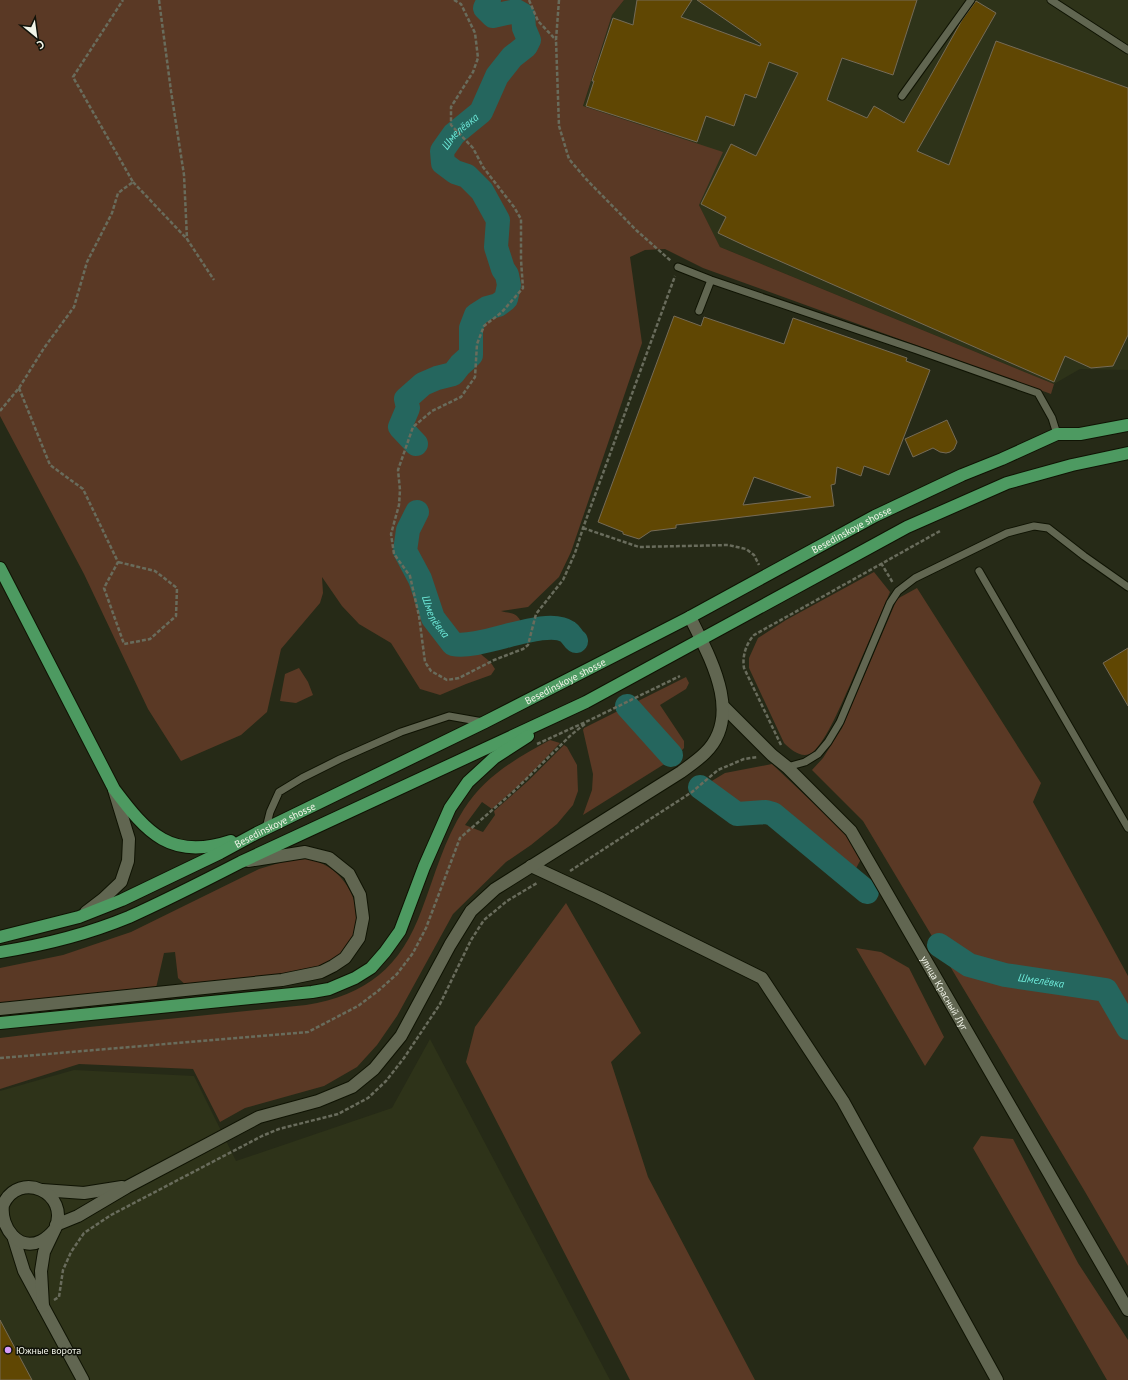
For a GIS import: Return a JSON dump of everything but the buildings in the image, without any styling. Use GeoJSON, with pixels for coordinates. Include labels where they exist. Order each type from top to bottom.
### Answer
{"type":"FeatureCollection","features":[{"type":"Feature","properties":{"kind":"main road","name":"Besedinskoye shosse"},"geometry":{"type":"LineString","coordinates":[[0,937],[79,917],[122,900],[192,867],[261,830],[485,722],[690,617],[875,516],[962,475],[1057,434],[1080,434],[1128,425]]}},
{"type":"Feature","properties":{"kind":"main road","name":"Besedinskoye shosse"},"geometry":{"type":"LineString","coordinates":[[0,952],[28,948],[67,938],[128,917],[187,890],[241,862],[575,708],[907,528],[970,498],[1014,481],[1072,465],[1128,453]]}},
{"type":"Feature","properties":{"kind":"main road"},"geometry":{"type":"LineString","coordinates":[[0,568],[4,584],[114,789],[134,816],[151,832],[169,844],[192,849],[216,846],[261,830]]}},
{"type":"Feature","properties":{"kind":"main road"},"geometry":{"type":"LineString","coordinates":[[0,1023],[312,992],[328,989],[355,978],[371,968],[400,931],[424,867],[450,808],[468,782],[494,758],[575,708]]}},
{"type":"Feature","properties":{"kind":"street"},"geometry":{"type":"LineString","coordinates":[[6,1233],[22,1243],[36,1243],[49,1236],[56,1227],[78,1216],[127,1187],[259,1117],[318,1101],[352,1087],[374,1069],[401,1036],[450,945],[471,911],[495,889],[681,772],[706,753],[717,737],[721,723],[723,706],[722,692],[711,660],[690,617]]}},
{"type":"Feature","properties":{"kind":"street","name":"улица Красный Луг"},"geometry":{"type":"LineString","coordinates":[[723,706],[851,831],[1128,1310]]}},
{"type":"Feature","properties":{"kind":"street"},"geometry":{"type":"LineString","coordinates":[[79,917],[103,899],[121,882],[128,861],[129,839],[114,789]]}},
{"type":"Feature","properties":{"kind":"street"},"geometry":{"type":"LineString","coordinates":[[0,1008],[282,980],[321,972],[345,958],[358,938],[363,918],[360,895],[349,874],[329,858],[305,852],[241,862]]}},
{"type":"Feature","properties":{"kind":"street"},"geometry":{"type":"LineString","coordinates":[[531,866],[600,898],[762,978],[843,1101],[997,1380]]}},
{"type":"Feature","properties":{"kind":"street"},"geometry":{"type":"LineString","coordinates":[[0,1193],[15,1191],[25,1187],[36,1188],[49,1194],[57,1208],[58,1217],[56,1227],[44,1252],[41,1271],[43,1306]]}},
{"type":"Feature","properties":{"kind":"street"},"geometry":{"type":"LineString","coordinates":[[42,1190],[84,1193],[127,1187]]}},
{"type":"Feature","properties":{"kind":"street"},"geometry":{"type":"LineString","coordinates":[[15,1191],[8,1197],[3,1205],[1,1214],[2,1223],[24,1271],[83,1380]]}},
{"type":"Feature","properties":{"kind":"lane"},"geometry":{"type":"LineString","coordinates":[[902,96],[971,0]]}},
{"type":"Feature","properties":{"kind":"lane"},"geometry":{"type":"LineString","coordinates":[[1051,0],[1128,50]]}},
{"type":"Feature","properties":{"kind":"lane"},"geometry":{"type":"LineString","coordinates":[[678,267],[711,280],[1038,393],[1052,418],[1057,434]]}},
{"type":"Feature","properties":{"kind":"lane"},"geometry":{"type":"LineString","coordinates":[[699,312],[711,280]]}},
{"type":"Feature","properties":{"kind":"lane"},"geometry":{"type":"LineString","coordinates":[[914,357],[917,350]]}},
{"type":"Feature","properties":{"kind":"lane"},"geometry":{"type":"LineString","coordinates":[[787,767],[805,762],[818,754],[828,742],[840,722],[890,603],[898,591],[915,578],[1006,533],[1034,526],[1048,528],[1128,587]]}},
{"type":"Feature","properties":{"kind":"lane"},"geometry":{"type":"LineString","coordinates":[[979,571],[1128,828]]}},
{"type":"Feature","properties":{"kind":"lane"},"geometry":{"type":"LineString","coordinates":[[261,830],[279,792],[302,778],[401,732],[449,716],[485,722]]}},
{"type":"Feature","properties":{"kind":"path"},"geometry":{"type":"LineString","coordinates":[[123,0],[73,77],[133,182],[188,239],[214,280]]}},
{"type":"Feature","properties":{"kind":"path"},"geometry":{"type":"LineString","coordinates":[[159,0],[184,175],[188,239]]}},
{"type":"Feature","properties":{"kind":"path"},"geometry":{"type":"LineString","coordinates":[[454,0],[461,4],[475,33],[478,58],[473,72],[451,107],[451,125],[474,148],[483,167],[514,207],[521,220],[523,288],[502,312],[484,326],[477,344],[475,377],[461,397],[432,410],[413,427],[398,470],[400,490],[399,505],[391,534],[394,554],[410,576],[419,616],[425,662],[431,671],[447,680],[459,678],[494,660],[523,649],[528,645],[536,614],[563,580],[575,553],[678,267],[636,230],[586,179],[570,159],[559,126],[556,40],[559,0]]}},
{"type":"Feature","properties":{"kind":"path"},"geometry":{"type":"LineString","coordinates":[[529,0],[538,21],[556,40]]}},
{"type":"Feature","properties":{"kind":"path"},"geometry":{"type":"LineString","coordinates":[[0,410],[19,388],[44,348],[74,306],[87,262],[112,213],[118,193],[133,182]]}},
{"type":"Feature","properties":{"kind":"path"},"geometry":{"type":"LineString","coordinates":[[19,388],[50,465],[83,489],[118,562]]}},
{"type":"Feature","properties":{"kind":"path"},"geometry":{"type":"LineString","coordinates":[[583,528],[639,547],[728,545],[746,549],[754,556],[758,565]]}},
{"type":"Feature","properties":{"kind":"path"},"geometry":{"type":"LineString","coordinates":[[787,767],[780,743],[744,668],[743,660],[750,639],[754,634],[940,530]]}},
{"type":"Feature","properties":{"kind":"path"},"geometry":{"type":"LineString","coordinates":[[118,562],[155,571],[177,588],[176,616],[150,639],[124,644],[104,588],[118,562]]}},
{"type":"Feature","properties":{"kind":"path"},"geometry":{"type":"LineString","coordinates":[[881,563],[898,591]]}},
{"type":"Feature","properties":{"kind":"path"},"geometry":{"type":"LineString","coordinates":[[488,814],[513,792],[571,735],[590,720]]}},
{"type":"Feature","properties":{"kind":"path"},"geometry":{"type":"LineString","coordinates":[[43,1306],[59,1297],[63,1270],[71,1252],[84,1233],[111,1215],[262,1136],[279,1129],[338,1114],[368,1098],[386,1080],[404,1058],[440,1004],[471,940],[484,920],[507,901],[533,884],[570,871],[692,792],[718,770],[744,759],[772,755]]}},
{"type":"Feature","properties":{"kind":"shaded area"},"geometry":{"type":"Polygon","coordinates":[[[0,0],[624,0],[612,15],[583,106],[723,152],[699,205],[720,247],[1054,384],[1051,394],[703,268],[665,249],[645,250],[630,257],[642,343],[571,552],[559,577],[528,607],[501,611],[516,615],[522,624],[520,627],[480,637],[480,652],[495,669],[491,675],[440,695],[420,689],[391,643],[359,624],[342,606],[322,577],[323,593],[320,603],[281,649],[267,712],[241,735],[181,761],[148,709],[84,574],[0,416],[0,0]]]}},
{"type":"Feature","properties":{"kind":"shaded area"},"geometry":{"type":"Polygon","coordinates":[[[624,0],[1128,0],[1128,370],[1080,369],[1054,384],[720,247],[699,205],[583,107],[612,15],[624,0]]]}},
{"type":"Feature","properties":{"kind":"shaded area"},"geometry":{"type":"Polygon","coordinates":[[[874,572],[890,592],[829,730],[824,739],[813,752],[801,755],[784,743],[749,668],[749,658],[758,638],[786,620],[874,572]]]}},
{"type":"Feature","properties":{"kind":"shaded area"},"geometry":{"type":"Polygon","coordinates":[[[917,588],[1041,783],[1033,802],[1128,976],[1128,1266],[863,821],[812,770],[823,758],[842,728],[897,599],[917,588]]]}},
{"type":"Feature","properties":{"kind":"shaded area"},"geometry":{"type":"Polygon","coordinates":[[[299,668],[308,682],[313,695],[296,703],[280,701],[285,674],[299,668]]]}},
{"type":"Feature","properties":{"kind":"shaded area"},"geometry":{"type":"Polygon","coordinates":[[[686,677],[689,683],[686,689],[660,705],[684,741],[684,748],[674,758],[583,815],[592,790],[593,774],[583,730],[584,728],[686,677]]]}},
{"type":"Feature","properties":{"kind":"shaded area"},"geometry":{"type":"Polygon","coordinates":[[[550,740],[560,743],[526,779],[492,809],[482,802],[465,825],[483,832],[495,815],[494,811],[528,781],[564,745],[567,747],[577,765],[578,791],[573,805],[557,824],[531,845],[506,862],[453,914],[397,1016],[377,1045],[357,1067],[324,1086],[245,1108],[220,1122],[193,1069],[79,1064],[0,1089],[0,1038],[89,1027],[306,1005],[347,994],[364,986],[379,975],[404,947],[422,909],[440,858],[451,833],[472,797],[502,769],[550,740]]]}},
{"type":"Feature","properties":{"kind":"shaded area"},"geometry":{"type":"Polygon","coordinates":[[[772,764],[844,832],[861,859],[852,876],[771,808],[743,811],[710,782],[725,773],[772,764]]]}},
{"type":"Feature","properties":{"kind":"shaded area"},"geometry":{"type":"Polygon","coordinates":[[[289,860],[314,860],[334,871],[343,880],[355,903],[357,916],[356,929],[352,941],[344,952],[328,964],[309,970],[187,986],[178,978],[175,952],[164,953],[156,988],[0,1003],[0,968],[63,955],[131,932],[259,869],[289,860]]]}},
{"type":"Feature","properties":{"kind":"shaded area"},"geometry":{"type":"Polygon","coordinates":[[[566,903],[641,1033],[611,1062],[648,1177],[755,1380],[630,1380],[466,1062],[475,1027],[566,903]]]}},
{"type":"Feature","properties":{"kind":"shaded area"},"geometry":{"type":"Polygon","coordinates":[[[856,948],[881,952],[909,968],[944,1037],[925,1066],[856,948]]]}},
{"type":"Feature","properties":{"kind":"shaded area"},"geometry":{"type":"Polygon","coordinates":[[[430,1039],[610,1380],[0,1380],[0,1091],[74,1070],[194,1076],[236,1161],[392,1108],[430,1039]]]}},
{"type":"Feature","properties":{"kind":"shaded area"},"geometry":{"type":"Polygon","coordinates":[[[981,1136],[1013,1139],[1078,1263],[1128,1340],[1128,1380],[1107,1380],[973,1148],[981,1136]]]}},
{"type":"Feature","properties":{"kind":"waterway","name":"Шмелёвка"},"geometry":{"type":"LineString","coordinates":[[416,444],[400,427],[408,408],[406,399],[423,384],[437,378],[453,374],[471,355],[471,328],[476,315],[487,308],[498,305],[506,299],[509,285],[507,275],[503,269],[496,247],[498,220],[482,191],[467,176],[455,172],[443,163],[442,151],[454,134],[481,112],[497,76],[512,57],[526,46],[529,40],[524,28],[523,15],[516,11],[493,16],[485,8],[489,0]]}},
{"type":"Feature","properties":{"kind":"waterway","name":"Шмелёвка"},"geometry":{"type":"LineString","coordinates":[[417,512],[408,530],[405,551],[420,579],[433,618],[453,644],[465,645],[529,630],[545,628],[558,628],[568,632],[576,641]]}},
{"type":"Feature","properties":{"kind":"waterway","name":"Шмелёвка"},"geometry":{"type":"LineString","coordinates":[[627,706],[671,755]]}},
{"type":"Feature","properties":{"kind":"waterway","name":"Шмелёвка"},"geometry":{"type":"LineString","coordinates":[[700,787],[737,814],[766,812],[773,814],[867,892]]}},
{"type":"Feature","properties":{"kind":"waterway","name":"Шмелёвка"},"geometry":{"type":"LineString","coordinates":[[939,945],[969,965],[1005,975],[1106,990],[1128,1028]]}},
{"type":"Feature","properties":{"kind":"place","name":"Южные ворота"},"geometry":{"type":"Point","coordinates":[8,1350]}}]}
